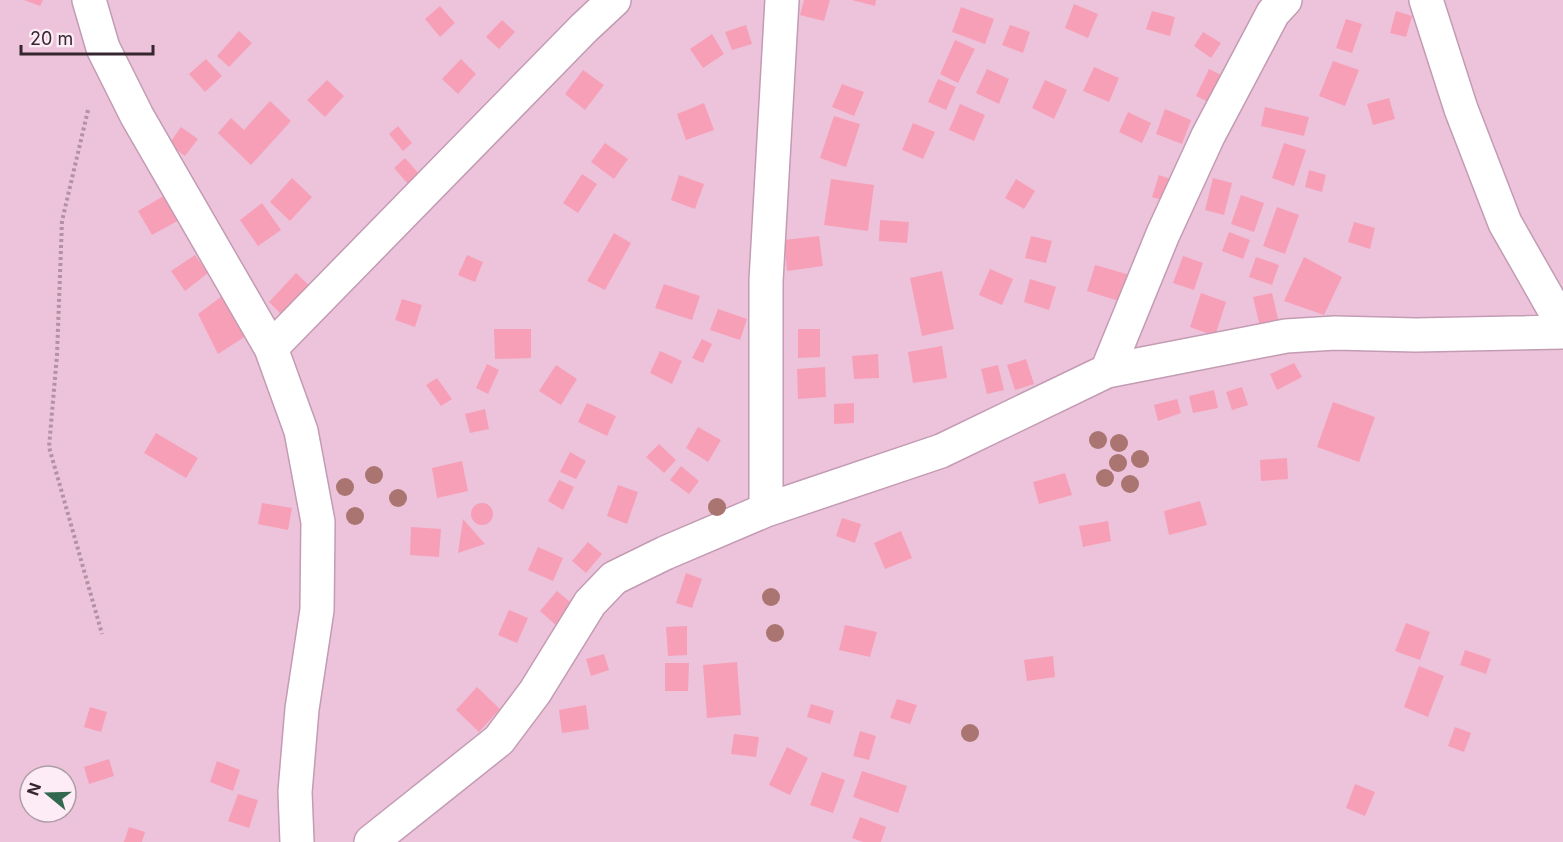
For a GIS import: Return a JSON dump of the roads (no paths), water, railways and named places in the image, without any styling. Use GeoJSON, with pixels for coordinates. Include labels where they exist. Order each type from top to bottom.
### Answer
{"type":"FeatureCollection","features":[{"type":"Feature","properties":{"kind":"street"},"geometry":{"type":"LineString","coordinates":[[89,0],[104,48],[137,116],[271,348],[301,431],[318,522],[316,609],[302,709],[295,792],[297,842]]}},
{"type":"Feature","properties":{"kind":"street"},"geometry":{"type":"LineString","coordinates":[[271,348],[614,0]]}},
{"type":"Feature","properties":{"kind":"street"},"geometry":{"type":"LineString","coordinates":[[766,510],[766,281],[782,0]]}},
{"type":"Feature","properties":{"kind":"street"},"geometry":{"type":"LineString","coordinates":[[1107,371],[1163,234],[1208,136],[1273,13],[1285,0]]}},
{"type":"Feature","properties":{"kind":"street"},"geometry":{"type":"LineString","coordinates":[[1426,0],[1461,109],[1505,222],[1563,325]]}},
{"type":"Feature","properties":{"kind":"street"},"geometry":{"type":"LineString","coordinates":[[371,842],[499,740],[535,692],[590,603],[614,578],[665,553],[766,510],[941,451],[1107,371],[1286,336],[1335,333],[1416,335],[1563,332]]}}]}
